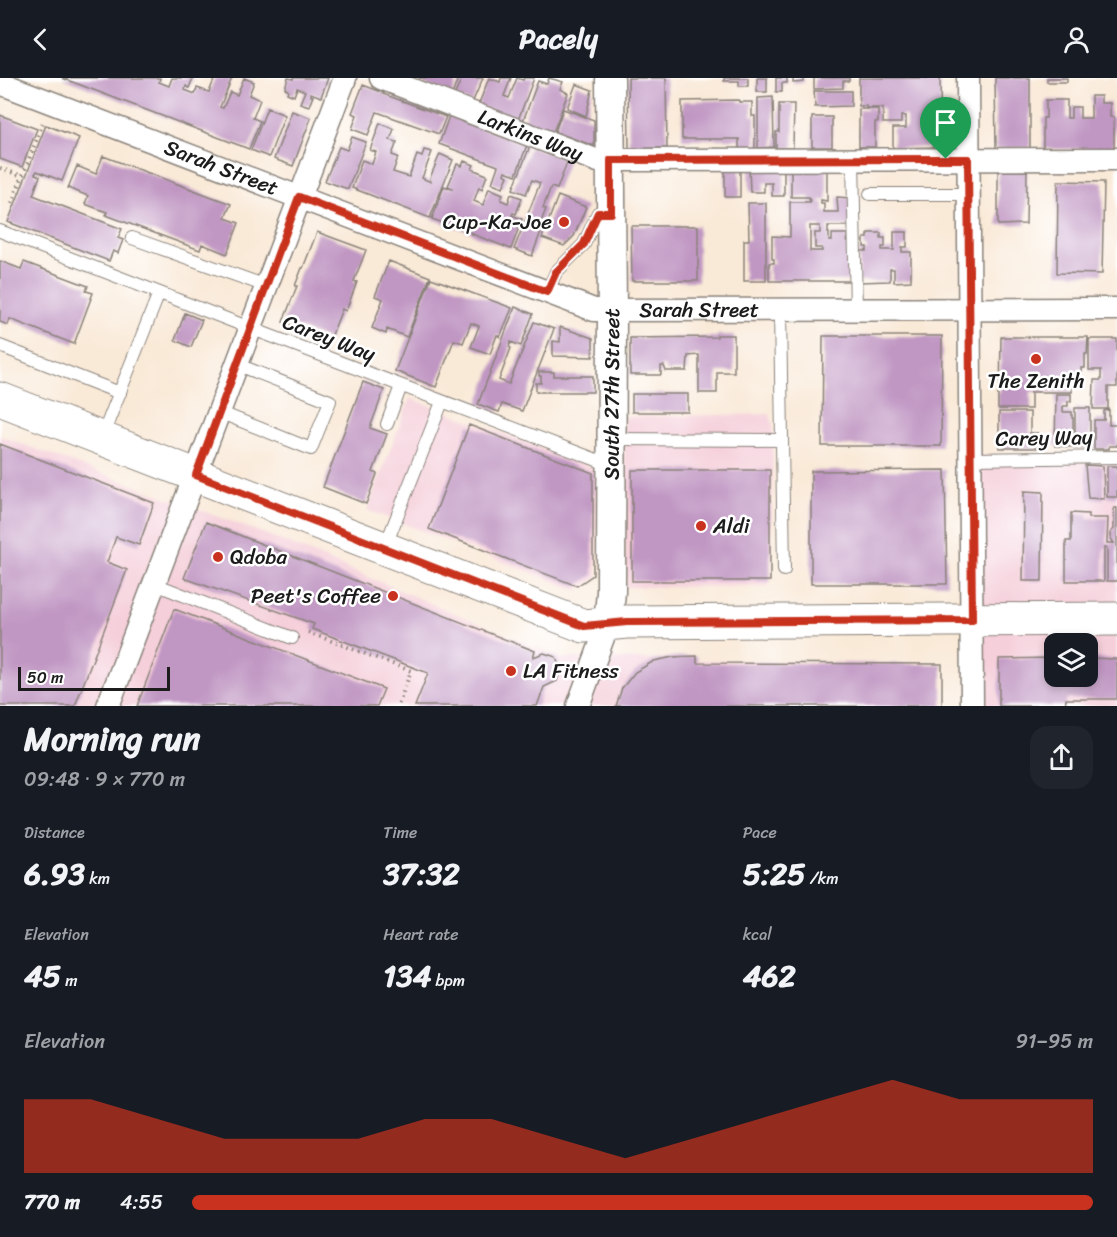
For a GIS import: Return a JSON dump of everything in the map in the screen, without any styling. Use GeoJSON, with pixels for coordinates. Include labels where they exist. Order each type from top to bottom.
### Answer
{"type":"FeatureCollection","features":[{"type":"Feature","properties":{"kind":"main road"},"geometry":{"type":"LineString","coordinates":[[0,399],[584,626],[627,622],[1117,619]]}},
{"type":"Feature","properties":{"kind":"street"},"geometry":{"type":"LineString","coordinates":[[108,706],[345,78]]}},
{"type":"Feature","properties":{"kind":"street","name":"Larkins Way"},"geometry":{"type":"LineString","coordinates":[[381,78],[598,161],[1117,159]]}},
{"type":"Feature","properties":{"kind":"street","name":"South 27th Street"},"geometry":{"type":"LineString","coordinates":[[578,706],[608,624],[611,592],[610,78]]}},
{"type":"Feature","properties":{"kind":"street"},"geometry":{"type":"LineString","coordinates":[[968,78],[972,706]]}},
{"type":"Feature","properties":{"kind":"street","name":"Sarah Street"},"geometry":{"type":"LineString","coordinates":[[0,83],[594,310],[1117,309]]}},
{"type":"Feature","properties":{"kind":"lane"},"geometry":{"type":"LineString","coordinates":[[853,159],[856,310]]}},
{"type":"Feature","properties":{"kind":"lane"},"geometry":{"type":"LineString","coordinates":[[870,194],[968,194]]}},
{"type":"Feature","properties":{"kind":"lane"},"geometry":{"type":"LineString","coordinates":[[547,292],[556,272],[584,244],[598,213],[611,213]]}},
{"type":"Feature","properties":{"kind":"lane","name":"Carey Way"},"geometry":{"type":"LineString","coordinates":[[0,231],[442,402],[611,452]]}},
{"type":"Feature","properties":{"kind":"lane"},"geometry":{"type":"LineString","coordinates":[[132,238],[266,286]]}},
{"type":"Feature","properties":{"kind":"lane"},"geometry":{"type":"LineString","coordinates":[[102,438],[159,293]]}},
{"type":"Feature","properties":{"kind":"lane"},"geometry":{"type":"LineString","coordinates":[[780,310],[784,570]]}},
{"type":"Feature","properties":{"kind":"lane"},"geometry":{"type":"LineString","coordinates":[[0,346],[120,393]]}},
{"type":"Feature","properties":{"kind":"lane"},"geometry":{"type":"LineString","coordinates":[[219,412],[311,449],[330,401],[236,364]]}},
{"type":"Feature","properties":{"kind":"lane"},"geometry":{"type":"LineString","coordinates":[[387,424],[401,386]]}},
{"type":"Feature","properties":{"kind":"lane"},"geometry":{"type":"LineString","coordinates":[[385,548],[442,402]]}},
{"type":"Feature","properties":{"kind":"lane"},"geometry":{"type":"LineString","coordinates":[[611,452],[782,440]]}},
{"type":"Feature","properties":{"kind":"lane","name":"Carey Way"},"geometry":{"type":"LineString","coordinates":[[970,459],[1117,457]]}},
{"type":"Feature","properties":{"kind":"lane"},"geometry":{"type":"LineString","coordinates":[[155,584],[292,638]]}},
{"type":"Feature","properties":{"kind":"path"},"geometry":{"type":"LineString","coordinates":[[12,203],[43,123]]}},
{"type":"Feature","properties":{"kind":"path"},"geometry":{"type":"LineString","coordinates":[[0,168],[22,176]]}},
{"type":"Feature","properties":{"kind":"path"},"geometry":{"type":"LineString","coordinates":[[308,632],[411,671],[398,706]]}},
{"type":"Feature","properties":{"kind":"shaded area"},"geometry":{"type":"Polygon","coordinates":[[[410,398],[597,469],[597,578],[577,590],[367,510],[410,398]]]}},
{"type":"Feature","properties":{"kind":"shaded area","name":"Aldi"},"geometry":{"type":"Polygon","coordinates":[[[770,414],[773,425],[771,581],[768,586],[626,587],[624,417],[770,414]]]}},
{"type":"Feature","properties":{"kind":"shaded area"},"geometry":{"type":"Polygon","coordinates":[[[0,436],[265,534],[562,658],[942,664],[943,706],[0,706],[0,436]]]}},
{"type":"Feature","properties":{"kind":"shaded area"},"geometry":{"type":"Polygon","coordinates":[[[970,456],[1117,456],[1117,706],[970,706],[970,456]]]}},
{"type":"Feature","properties":{"kind":"building"},"geometry":{"type":"Polygon","coordinates":[[[62,78],[160,78],[159,82],[169,86],[172,78],[193,78],[189,88],[186,86],[185,90],[195,94],[197,88],[209,92],[215,78],[232,78],[220,107],[223,108],[230,92],[237,95],[244,78],[254,82],[249,95],[260,100],[253,118],[260,121],[249,149],[62,78]]]}},
{"type":"Feature","properties":{"kind":"building"},"geometry":{"type":"Polygon","coordinates":[[[288,78],[328,78],[321,97],[311,93],[313,96],[309,106],[300,103],[305,91],[297,88],[294,96],[287,93],[288,90],[285,88],[288,78]]]}},
{"type":"Feature","properties":{"kind":"building"},"geometry":{"type":"Polygon","coordinates":[[[420,78],[458,78],[452,95],[418,82],[420,78]]]}},
{"type":"Feature","properties":{"kind":"building"},"geometry":{"type":"Polygon","coordinates":[[[462,78],[483,78],[472,103],[454,96],[462,78]]]}},
{"type":"Feature","properties":{"kind":"building"},"geometry":{"type":"Polygon","coordinates":[[[489,78],[500,82],[501,78],[511,78],[504,96],[509,98],[517,78],[523,80],[534,78],[518,120],[478,106],[489,78]]]}},
{"type":"Feature","properties":{"kind":"building"},"geometry":{"type":"Polygon","coordinates":[[[549,78],[563,82],[560,89],[568,93],[553,132],[523,121],[538,81],[547,84],[549,78]]]}},
{"type":"Feature","properties":{"kind":"building"},"geometry":{"type":"Polygon","coordinates":[[[628,78],[666,78],[667,148],[629,149],[628,78]]]}},
{"type":"Feature","properties":{"kind":"building"},"geometry":{"type":"Polygon","coordinates":[[[724,78],[748,78],[748,86],[739,86],[739,81],[724,81],[724,78]]]}},
{"type":"Feature","properties":{"kind":"building"},"geometry":{"type":"Polygon","coordinates":[[[757,78],[767,78],[767,92],[757,92],[757,78]]]}},
{"type":"Feature","properties":{"kind":"building"},"geometry":{"type":"Polygon","coordinates":[[[776,78],[787,78],[787,83],[782,83],[782,92],[776,92],[776,78]]]}},
{"type":"Feature","properties":{"kind":"building"},"geometry":{"type":"Polygon","coordinates":[[[793,78],[804,78],[804,82],[793,83],[793,78]]]}},
{"type":"Feature","properties":{"kind":"building"},"geometry":{"type":"Polygon","coordinates":[[[814,78],[849,78],[849,81],[843,81],[843,88],[814,89],[814,78]]]}},
{"type":"Feature","properties":{"kind":"building"},"geometry":{"type":"Polygon","coordinates":[[[859,78],[940,78],[941,147],[893,148],[893,128],[906,128],[906,116],[901,116],[901,123],[883,123],[883,108],[859,106],[859,78]]]}},
{"type":"Feature","properties":{"kind":"building"},"geometry":{"type":"Polygon","coordinates":[[[995,78],[1030,78],[1030,148],[996,149],[995,78]]]}},
{"type":"Feature","properties":{"kind":"building"},"geometry":{"type":"Polygon","coordinates":[[[1047,78],[1067,78],[1067,82],[1047,82],[1047,78]]]}},
{"type":"Feature","properties":{"kind":"building"},"geometry":{"type":"Polygon","coordinates":[[[576,84],[592,90],[586,116],[567,108],[576,84]]]}},
{"type":"Feature","properties":{"kind":"building"},"geometry":{"type":"Polygon","coordinates":[[[363,85],[446,117],[439,134],[377,112],[368,135],[352,129],[357,115],[352,113],[363,85]]]}},
{"type":"Feature","properties":{"kind":"building"},"geometry":{"type":"Polygon","coordinates":[[[814,91],[851,91],[851,106],[815,107],[814,91]]]}},
{"type":"Feature","properties":{"kind":"building"},"geometry":{"type":"Polygon","coordinates":[[[1091,96],[1101,96],[1101,103],[1110,103],[1110,117],[1114,117],[1114,149],[1043,149],[1043,118],[1046,118],[1046,100],[1067,100],[1067,118],[1071,118],[1071,107],[1080,107],[1080,118],[1091,118],[1091,96]]]}},
{"type":"Feature","properties":{"kind":"building"},"geometry":{"type":"Polygon","coordinates":[[[773,97],[774,147],[758,148],[758,98],[773,97]]]}},
{"type":"Feature","properties":{"kind":"building"},"geometry":{"type":"Polygon","coordinates":[[[739,100],[739,102],[752,102],[752,116],[755,116],[755,149],[739,149],[739,139],[682,139],[682,101],[739,100]]]}},
{"type":"Feature","properties":{"kind":"building"},"geometry":{"type":"Polygon","coordinates":[[[779,104],[794,104],[793,148],[776,148],[776,132],[779,132],[779,104]]]}},
{"type":"Feature","properties":{"kind":"building"},"geometry":{"type":"Polygon","coordinates":[[[267,108],[285,115],[269,157],[251,150],[267,108]]]}},
{"type":"Feature","properties":{"kind":"building"},"geometry":{"type":"Polygon","coordinates":[[[563,109],[594,120],[594,146],[555,132],[563,109]]]}},
{"type":"Feature","properties":{"kind":"building"},"geometry":{"type":"Polygon","coordinates":[[[859,109],[878,109],[878,122],[875,122],[875,147],[859,147],[859,109]]]}},
{"type":"Feature","properties":{"kind":"building"},"geometry":{"type":"Polygon","coordinates":[[[292,111],[311,118],[293,166],[274,159],[292,111]]]}},
{"type":"Feature","properties":{"kind":"building"},"geometry":{"type":"Polygon","coordinates":[[[0,115],[37,129],[22,167],[0,159],[0,115]]]}},
{"type":"Feature","properties":{"kind":"building"},"geometry":{"type":"Polygon","coordinates":[[[449,116],[527,145],[516,175],[505,171],[504,174],[508,176],[503,187],[492,183],[498,166],[439,144],[449,116]]]}},
{"type":"Feature","properties":{"kind":"building"},"geometry":{"type":"Polygon","coordinates":[[[812,117],[832,117],[832,147],[812,147],[812,117]]]}},
{"type":"Feature","properties":{"kind":"building"},"geometry":{"type":"Polygon","coordinates":[[[380,123],[394,129],[390,140],[397,142],[392,155],[398,157],[393,172],[409,177],[417,155],[422,157],[424,150],[432,152],[422,178],[431,182],[430,178],[440,154],[453,160],[430,218],[352,188],[362,160],[372,164],[376,152],[370,150],[380,123]]]}},
{"type":"Feature","properties":{"kind":"building"},"geometry":{"type":"Polygon","coordinates":[[[46,125],[79,138],[62,181],[37,171],[35,174],[40,176],[33,195],[122,229],[118,238],[123,240],[118,253],[113,251],[109,261],[8,222],[46,125]]]}},
{"type":"Feature","properties":{"kind":"building"},"geometry":{"type":"Polygon","coordinates":[[[352,137],[366,142],[348,189],[325,181],[339,147],[347,150],[352,137]]]}},
{"type":"Feature","properties":{"kind":"building"},"geometry":{"type":"Polygon","coordinates":[[[530,146],[568,160],[557,189],[551,187],[543,208],[546,209],[541,222],[537,220],[536,224],[543,226],[532,256],[514,249],[540,183],[532,180],[526,194],[513,189],[530,146]]]}},
{"type":"Feature","properties":{"kind":"building"},"geometry":{"type":"Polygon","coordinates":[[[103,156],[231,204],[225,218],[239,223],[227,254],[202,244],[200,250],[106,215],[107,212],[85,204],[88,196],[68,188],[77,166],[96,174],[103,156]]]}},
{"type":"Feature","properties":{"kind":"building"},"geometry":{"type":"Polygon","coordinates":[[[464,161],[474,165],[472,169],[487,175],[474,201],[483,205],[489,188],[503,194],[501,200],[508,203],[511,194],[522,198],[516,214],[512,215],[522,219],[511,249],[432,219],[444,186],[452,189],[448,186],[457,164],[462,166],[464,161]]]}},
{"type":"Feature","properties":{"kind":"building"},"geometry":{"type":"Polygon","coordinates":[[[784,166],[784,196],[772,196],[772,183],[764,183],[764,192],[750,192],[749,167],[784,166]]]}},
{"type":"Feature","properties":{"kind":"building"},"geometry":{"type":"Polygon","coordinates":[[[725,167],[740,168],[740,197],[725,197],[725,167]]]}},
{"type":"Feature","properties":{"kind":"building"},"geometry":{"type":"Polygon","coordinates":[[[827,168],[827,201],[821,200],[821,203],[824,203],[824,212],[838,212],[837,197],[851,198],[851,226],[828,226],[828,233],[829,241],[832,241],[832,234],[847,234],[847,241],[852,241],[852,281],[769,281],[769,263],[774,263],[772,236],[790,237],[790,202],[810,202],[809,197],[791,197],[791,171],[827,168]],[[810,226],[810,251],[822,251],[822,248],[815,248],[815,233],[820,233],[820,226],[810,226]]]}},
{"type":"Feature","properties":{"kind":"building"},"geometry":{"type":"Polygon","coordinates":[[[998,171],[1027,171],[1026,224],[998,225],[998,171]]]}},
{"type":"Feature","properties":{"kind":"building"},"geometry":{"type":"Polygon","coordinates":[[[1058,181],[1104,182],[1102,274],[1057,273],[1058,181]]]}},
{"type":"Feature","properties":{"kind":"building","name":"Cup-Ka-Joe"},"geometry":{"type":"Polygon","coordinates":[[[558,196],[586,207],[574,236],[564,246],[542,238],[558,196]]]}},
{"type":"Feature","properties":{"kind":"building"},"geometry":{"type":"Polygon","coordinates":[[[748,203],[766,203],[766,281],[744,281],[744,240],[749,240],[748,203]]]}},
{"type":"Feature","properties":{"kind":"building"},"geometry":{"type":"Polygon","coordinates":[[[631,226],[698,226],[698,281],[632,281],[631,226]]]}},
{"type":"Feature","properties":{"kind":"building"},"geometry":{"type":"Polygon","coordinates":[[[317,232],[366,250],[346,311],[342,309],[330,340],[283,322],[317,232]]]}},
{"type":"Feature","properties":{"kind":"building"},"geometry":{"type":"Polygon","coordinates":[[[894,232],[907,232],[907,247],[902,247],[902,252],[911,252],[911,281],[894,282],[894,269],[890,269],[890,281],[859,282],[859,251],[867,251],[867,247],[864,247],[864,238],[868,238],[868,233],[881,233],[881,238],[885,238],[885,247],[882,247],[882,250],[894,250],[894,232]]]}},
{"type":"Feature","properties":{"kind":"building"},"geometry":{"type":"Polygon","coordinates":[[[0,261],[21,269],[24,262],[88,286],[86,291],[93,293],[74,344],[10,319],[8,325],[0,322],[0,261]]]}},
{"type":"Feature","properties":{"kind":"building"},"geometry":{"type":"Polygon","coordinates":[[[389,261],[430,277],[407,337],[387,329],[386,334],[372,328],[383,299],[375,296],[389,261]]]}},
{"type":"Feature","properties":{"kind":"building"},"geometry":{"type":"Polygon","coordinates":[[[431,278],[512,308],[500,337],[497,335],[490,354],[471,347],[479,326],[471,323],[463,343],[454,340],[436,387],[395,371],[431,278]]]}},
{"type":"Feature","properties":{"kind":"building"},"geometry":{"type":"Polygon","coordinates":[[[515,307],[533,314],[521,346],[511,342],[509,347],[511,348],[499,380],[509,384],[534,322],[554,329],[522,411],[502,404],[499,412],[478,404],[515,307]]]}},
{"type":"Feature","properties":{"kind":"building"},"geometry":{"type":"Polygon","coordinates":[[[185,313],[202,320],[191,347],[175,340],[185,313]]]}},
{"type":"Feature","properties":{"kind":"building"},"geometry":{"type":"Polygon","coordinates":[[[560,327],[593,338],[593,357],[553,356],[553,341],[560,342],[560,327]]]}},
{"type":"Feature","properties":{"kind":"building"},"geometry":{"type":"Polygon","coordinates":[[[717,335],[734,335],[734,372],[717,372],[717,393],[699,393],[699,355],[688,356],[687,371],[666,371],[664,366],[661,366],[661,375],[630,375],[630,338],[717,337],[717,335]]]}},
{"type":"Feature","properties":{"kind":"building"},"geometry":{"type":"Polygon","coordinates":[[[823,336],[942,336],[941,446],[822,446],[823,336]]]}},
{"type":"Feature","properties":{"kind":"building","name":"The Zenith"},"geometry":{"type":"Polygon","coordinates":[[[1001,337],[1088,337],[1085,368],[1081,368],[1081,381],[1072,381],[1072,392],[1031,392],[1031,409],[998,409],[1001,337]]]}},
{"type":"Feature","properties":{"kind":"building"},"geometry":{"type":"Polygon","coordinates":[[[1089,339],[1117,339],[1117,387],[1108,387],[1108,409],[1093,409],[1094,380],[1101,380],[1101,370],[1089,370],[1089,339]]]}},
{"type":"Feature","properties":{"kind":"building"},"geometry":{"type":"Polygon","coordinates":[[[539,372],[554,372],[554,376],[593,376],[593,392],[536,392],[536,383],[541,383],[539,372]]]}},
{"type":"Feature","properties":{"kind":"building"},"geometry":{"type":"Polygon","coordinates":[[[363,382],[384,390],[370,428],[387,434],[373,472],[377,474],[366,504],[323,487],[363,382]]]}},
{"type":"Feature","properties":{"kind":"building"},"geometry":{"type":"Polygon","coordinates":[[[632,394],[688,394],[688,412],[632,412],[632,394]]]}},
{"type":"Feature","properties":{"kind":"building"},"geometry":{"type":"Polygon","coordinates":[[[1056,394],[1071,394],[1071,401],[1068,401],[1068,406],[1063,406],[1063,412],[1072,412],[1073,447],[1055,446],[1056,394]]]}},
{"type":"Feature","properties":{"kind":"building"},"geometry":{"type":"Polygon","coordinates":[[[1075,408],[1090,408],[1090,448],[1075,448],[1075,408]]]}},
{"type":"Feature","properties":{"kind":"building"},"geometry":{"type":"Polygon","coordinates":[[[1109,410],[1109,425],[1117,425],[1117,446],[1109,446],[1109,449],[1094,449],[1094,420],[1104,420],[1104,411],[1109,410]]]}},
{"type":"Feature","properties":{"kind":"building"},"geometry":{"type":"Polygon","coordinates":[[[999,412],[1030,412],[1030,433],[1038,433],[1038,448],[999,448],[999,412]]]}},
{"type":"Feature","properties":{"kind":"building"},"geometry":{"type":"Polygon","coordinates":[[[469,425],[593,473],[593,575],[577,586],[429,529],[469,425]]]}},
{"type":"Feature","properties":{"kind":"building"},"geometry":{"type":"Polygon","coordinates":[[[0,444],[154,503],[139,545],[116,537],[107,562],[127,570],[75,706],[0,706],[0,444]]]}},
{"type":"Feature","properties":{"kind":"building"},"geometry":{"type":"Polygon","coordinates":[[[1085,465],[1103,466],[1104,499],[1088,498],[1085,465]]]}},
{"type":"Feature","properties":{"kind":"building"},"geometry":{"type":"Polygon","coordinates":[[[1107,466],[1117,466],[1117,497],[1107,497],[1107,466]]]}},
{"type":"Feature","properties":{"kind":"building","name":"Aldi"},"geometry":{"type":"Polygon","coordinates":[[[632,470],[770,470],[770,581],[632,581],[632,470]]]}},
{"type":"Feature","properties":{"kind":"building"},"geometry":{"type":"Polygon","coordinates":[[[945,470],[947,584],[811,584],[811,471],[945,470]]]}},
{"type":"Feature","properties":{"kind":"building"},"geometry":{"type":"Polygon","coordinates":[[[1024,491],[1043,492],[1042,581],[1023,581],[1024,491]]]}},
{"type":"Feature","properties":{"kind":"building"},"geometry":{"type":"Polygon","coordinates":[[[1114,508],[1117,508],[1117,581],[1107,581],[1107,548],[1104,548],[1104,581],[1066,581],[1066,541],[1071,541],[1071,513],[1088,514],[1088,518],[1108,518],[1107,543],[1114,543],[1111,539],[1111,532],[1114,529],[1114,508]]]}},
{"type":"Feature","properties":{"kind":"building"},"geometry":{"type":"Polygon","coordinates":[[[206,522],[535,651],[533,657],[544,653],[556,657],[561,669],[557,681],[544,687],[537,706],[415,706],[428,673],[312,629],[314,624],[184,578],[206,522]]]}},
{"type":"Feature","properties":{"kind":"building"},"geometry":{"type":"Polygon","coordinates":[[[174,609],[384,689],[377,706],[137,706],[174,609]]]}},
{"type":"Feature","properties":{"kind":"building"},"geometry":{"type":"Polygon","coordinates":[[[697,656],[697,663],[942,664],[942,706],[616,706],[622,688],[635,672],[654,661],[697,656]]]}},
{"type":"Feature","properties":{"kind":"building"},"geometry":{"type":"Polygon","coordinates":[[[1044,658],[1044,687],[1098,687],[1098,658],[1117,659],[1117,699],[1066,699],[1065,706],[999,706],[999,659],[1044,658]]]}},
{"type":"Feature","properties":{"kind":"place","name":"Cup-Ka-Joe"},"geometry":{"type":"Point","coordinates":[564,222]}},
{"type":"Feature","properties":{"kind":"place","name":"The Zenith"},"geometry":{"type":"Point","coordinates":[1036,359]}},
{"type":"Feature","properties":{"kind":"place","name":"Aldi"},"geometry":{"type":"Point","coordinates":[701,526]}},
{"type":"Feature","properties":{"kind":"place","name":"Qdoba"},"geometry":{"type":"Point","coordinates":[218,557]}},
{"type":"Feature","properties":{"kind":"place","name":"Peet's Coffee"},"geometry":{"type":"Point","coordinates":[393,596]}},
{"type":"Feature","properties":{"kind":"place","name":"LA Fitness"},"geometry":{"type":"Point","coordinates":[511,671]}},
{"type":"Feature","properties":{"kind":"route"},"geometry":{"type":"LineString","coordinates":[[946,159],[968,159],[972,620],[627,622],[584,626],[196,475],[299,197],[547,292],[556,272],[584,244],[598,213],[611,213],[611,160],[946,159]]}}]}
